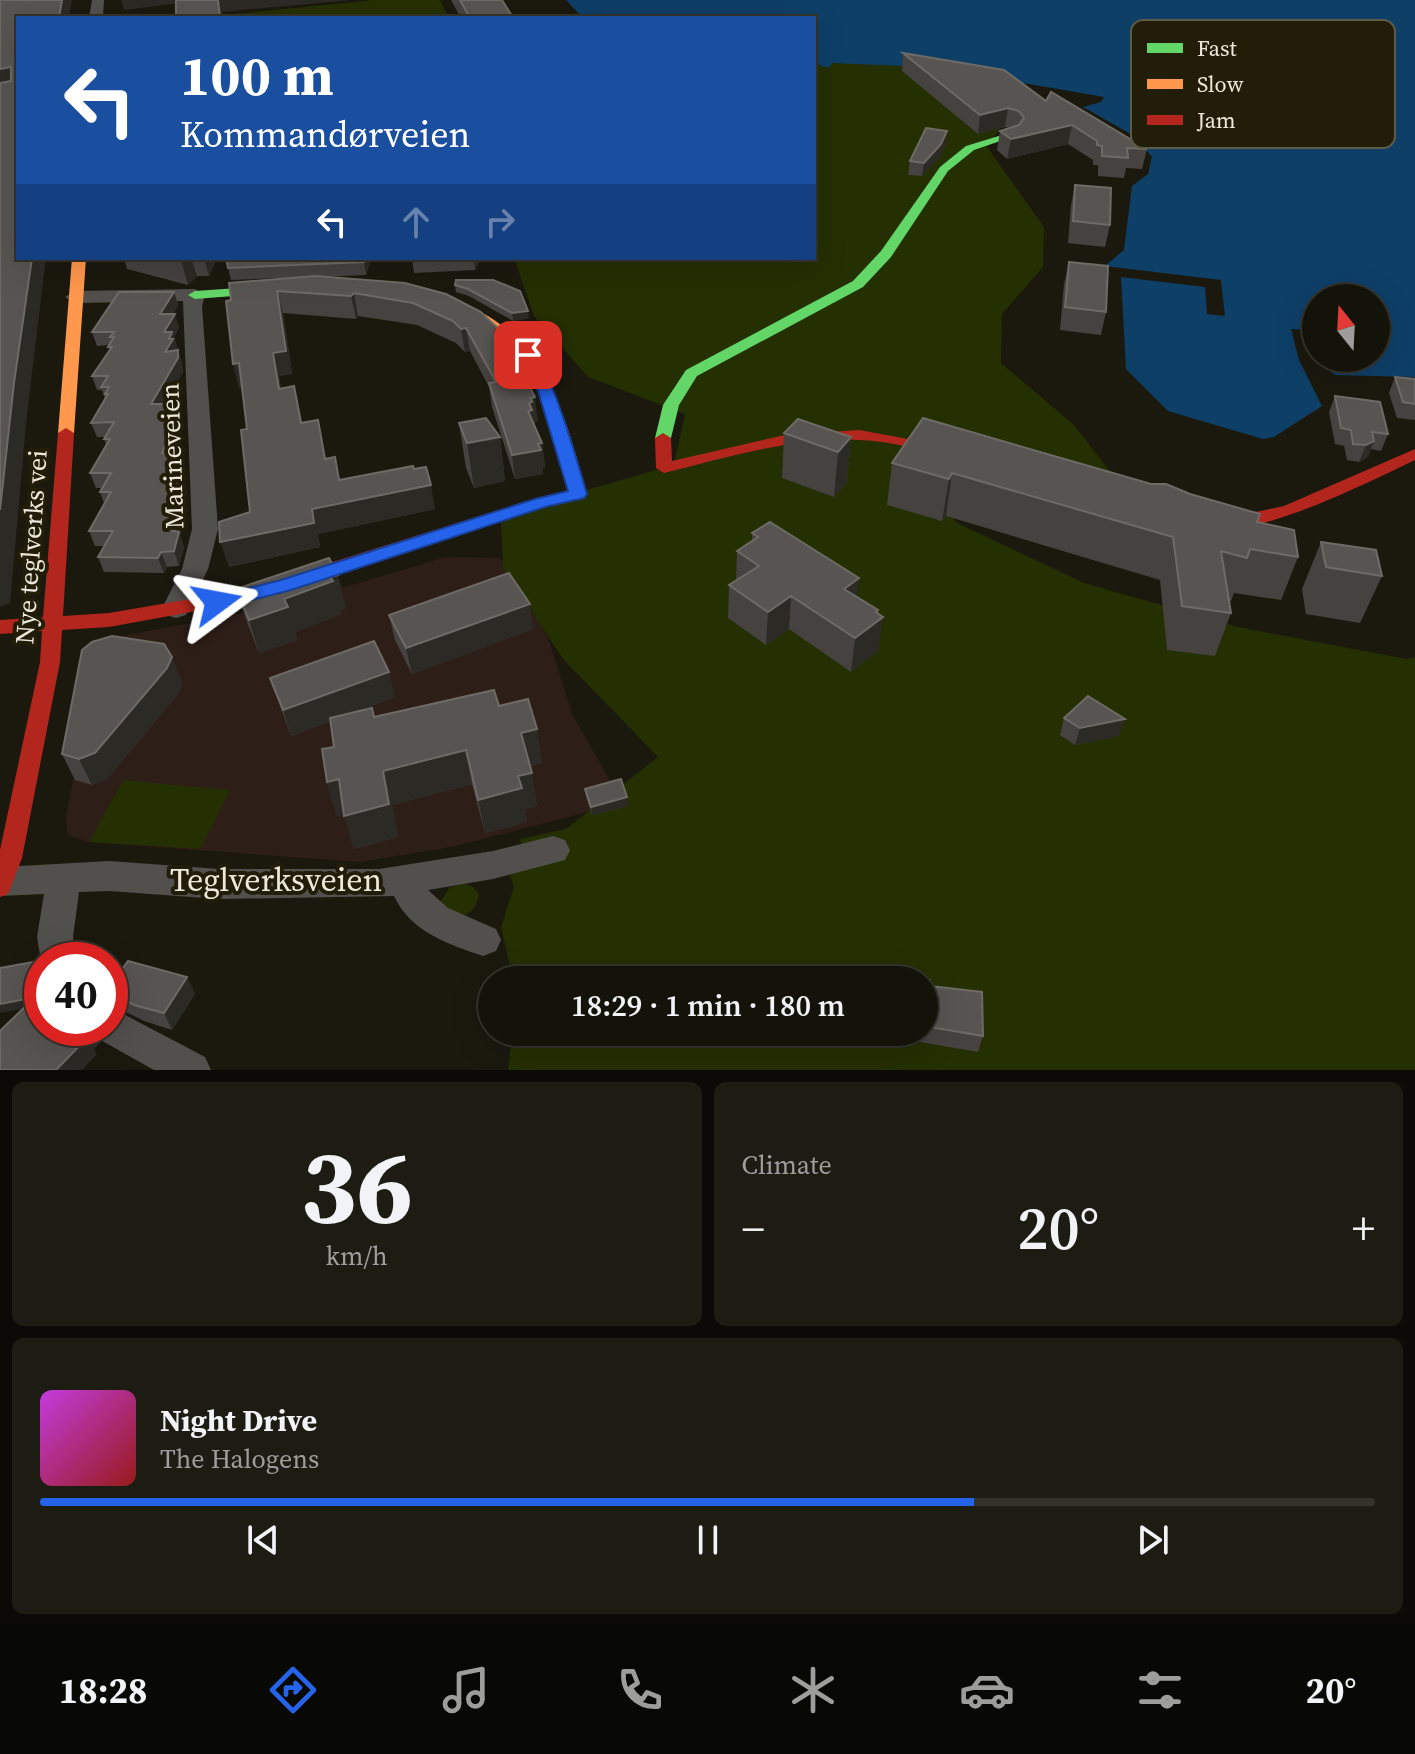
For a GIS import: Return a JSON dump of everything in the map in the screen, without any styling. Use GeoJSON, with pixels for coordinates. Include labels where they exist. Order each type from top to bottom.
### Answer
{"type":"FeatureCollection","features":[{"type":"Feature","properties":{"kind":"street"},"geometry":{"type":"LineString","coordinates":[[977,457],[861,435],[783,441],[664,468],[662,450],[669,406],[676,390],[691,373],[858,284],[876,268],[927,193],[960,155],[981,144],[1006,137]]}},
{"type":"Feature","properties":{"kind":"street","name":"Nye teglverks vei"},"geometry":{"type":"LineString","coordinates":[[1,884],[50,662],[79,260]]}},
{"type":"Feature","properties":{"kind":"street"},"geometry":{"type":"LineString","coordinates":[[75,297],[195,295],[301,288]]}},
{"type":"Feature","properties":{"kind":"street","name":"Marineveien"},"geometry":{"type":"LineString","coordinates":[[176,608],[195,569],[205,529],[192,306],[195,295]]}},
{"type":"Feature","properties":{"kind":"street"},"geometry":{"type":"LineString","coordinates":[[0,627],[109,620],[259,593],[541,502],[578,494],[546,391],[528,355],[497,324],[424,296]]}},
{"type":"Feature","properties":{"kind":"street"},"geometry":{"type":"LineString","coordinates":[[1197,520],[1225,524],[1251,522],[1336,491],[1376,469],[1415,454]]}},
{"type":"Feature","properties":{"kind":"street","name":"Teglverksveien"},"geometry":{"type":"LineString","coordinates":[[1,884],[109,876],[283,886],[379,884],[493,865],[553,850]]}},
{"type":"Feature","properties":{"kind":"street"},"geometry":{"type":"LineString","coordinates":[[55,942],[64,878]]}},
{"type":"Feature","properties":{"kind":"street"},"geometry":{"type":"LineString","coordinates":[[405,880],[408,894],[423,910],[462,933],[483,940]]}},
{"type":"Feature","properties":{"kind":"street"},"geometry":{"type":"LineString","coordinates":[[128,1035],[191,1070]]}},
{"type":"Feature","properties":{"kind":"shaded area"},"geometry":{"type":"Polygon","coordinates":[[[446,557],[499,558],[523,588],[548,638],[573,716],[623,803],[451,847],[360,862],[89,842],[67,835],[66,816],[100,640],[234,615],[446,557]]]}},
{"type":"Feature","properties":{"kind":"green space"},"geometry":{"type":"Polygon","coordinates":[[[374,0],[440,0],[448,16],[234,16],[374,0]]]}},
{"type":"Feature","properties":{"kind":"green space"},"geometry":{"type":"Polygon","coordinates":[[[816,61],[930,67],[1004,123],[987,147],[1044,227],[1043,267],[1002,314],[1001,363],[1074,425],[1116,479],[906,452],[957,523],[1084,583],[1238,627],[1407,659],[1415,657],[1415,1070],[508,1070],[511,1046],[938,1046],[938,966],[510,966],[501,927],[514,887],[509,874],[524,857],[520,839],[566,829],[658,757],[563,659],[503,568],[501,522],[552,500],[674,465],[685,414],[588,377],[534,316],[515,260],[816,260],[816,61]]]}},
{"type":"Feature","properties":{"kind":"green space"},"geometry":{"type":"Polygon","coordinates":[[[123,780],[230,790],[201,849],[89,842],[123,780]]]}},
{"type":"Feature","properties":{"kind":"green space"},"geometry":{"type":"Polygon","coordinates":[[[463,883],[479,894],[472,910],[457,917],[440,903],[449,888],[463,883]]]}},
{"type":"Feature","properties":{"kind":"water"},"geometry":{"type":"Polygon","coordinates":[[[566,0],[1415,0],[1415,377],[1335,375],[1331,372],[1390,372],[1390,284],[1302,284],[1302,330],[1291,329],[1302,372],[1305,372],[1322,406],[1274,437],[1263,439],[1168,411],[1126,369],[1121,277],[1205,287],[1207,314],[1225,316],[1221,280],[1105,266],[1124,250],[1132,186],[1148,174],[1152,157],[1145,148],[1395,148],[1395,20],[1131,20],[1131,134],[1083,107],[1101,102],[1104,97],[930,67],[832,63],[830,67],[816,62],[816,16],[581,16],[566,0]]]}},
{"type":"Feature","properties":{"kind":"building"},"geometry":{"type":"Polygon","coordinates":[[[0,0],[62,0],[59,16],[16,16],[16,260],[32,260],[0,510],[0,83],[11,81],[11,67],[0,69],[0,0]]]}},
{"type":"Feature","properties":{"kind":"building"},"geometry":{"type":"Polygon","coordinates":[[[176,0],[218,0],[220,16],[176,16],[176,0]]]}},
{"type":"Feature","properties":{"kind":"building"},"geometry":{"type":"Polygon","coordinates":[[[460,0],[502,0],[512,16],[469,16],[460,0]]]}},
{"type":"Feature","properties":{"kind":"building"},"geometry":{"type":"Polygon","coordinates":[[[903,53],[1004,70],[1046,101],[1051,92],[1131,140],[1131,148],[1147,149],[1127,148],[1128,158],[1102,156],[1102,146],[1072,125],[1011,139],[1000,131],[1019,125],[1024,118],[1019,111],[1008,108],[980,115],[903,53]]]}},
{"type":"Feature","properties":{"kind":"building"},"geometry":{"type":"Polygon","coordinates":[[[926,128],[947,131],[941,144],[924,163],[910,161],[926,128]]]}},
{"type":"Feature","properties":{"kind":"building"},"geometry":{"type":"Polygon","coordinates":[[[1075,185],[1111,188],[1110,225],[1073,221],[1075,185]]]}},
{"type":"Feature","properties":{"kind":"building"},"geometry":{"type":"Polygon","coordinates":[[[226,260],[364,260],[364,262],[228,268],[226,260]]]}},
{"type":"Feature","properties":{"kind":"building"},"geometry":{"type":"Polygon","coordinates":[[[1069,262],[1108,266],[1106,312],[1065,307],[1069,262]]]}},
{"type":"Feature","properties":{"kind":"building"},"geometry":{"type":"Polygon","coordinates":[[[315,276],[405,283],[446,294],[481,312],[509,339],[522,361],[517,362],[535,397],[529,403],[532,410],[528,411],[542,443],[538,444],[541,450],[512,455],[489,383],[496,382],[466,328],[461,329],[453,321],[413,303],[354,293],[351,296],[277,291],[286,351],[273,353],[279,389],[294,386],[301,423],[318,420],[325,459],[335,457],[339,480],[413,466],[414,469],[426,467],[431,485],[312,509],[314,523],[220,542],[219,522],[250,512],[241,430],[247,429],[239,363],[233,364],[226,301],[231,300],[229,283],[315,276]]]}},
{"type":"Feature","properties":{"kind":"building"},"geometry":{"type":"Polygon","coordinates":[[[456,280],[493,280],[520,291],[528,311],[512,313],[455,285],[456,280]]]}},
{"type":"Feature","properties":{"kind":"building"},"geometry":{"type":"Polygon","coordinates":[[[119,292],[174,292],[160,314],[175,314],[164,332],[172,332],[169,339],[173,339],[165,352],[178,350],[178,358],[151,404],[177,404],[164,426],[176,426],[162,453],[180,452],[169,474],[181,474],[178,479],[182,479],[166,510],[180,510],[170,530],[179,532],[174,551],[161,552],[158,558],[98,557],[113,531],[89,531],[111,492],[100,492],[111,473],[90,473],[110,439],[104,439],[114,422],[91,423],[109,387],[101,387],[108,376],[92,376],[112,347],[108,347],[114,337],[110,337],[114,332],[92,332],[119,292]]]}},
{"type":"Feature","properties":{"kind":"building"},"geometry":{"type":"Polygon","coordinates":[[[1395,377],[1415,379],[1415,404],[1403,402],[1395,377]]]}},
{"type":"Feature","properties":{"kind":"building"},"geometry":{"type":"Polygon","coordinates":[[[1335,396],[1380,402],[1388,434],[1372,432],[1374,441],[1366,445],[1353,444],[1351,430],[1341,428],[1335,396]]]}},
{"type":"Feature","properties":{"kind":"building"},"geometry":{"type":"Polygon","coordinates":[[[486,418],[500,437],[467,443],[459,423],[486,418]]]}},
{"type":"Feature","properties":{"kind":"building"},"geometry":{"type":"Polygon","coordinates":[[[923,418],[1151,484],[1166,484],[1260,514],[1257,522],[1294,530],[1298,557],[1250,549],[1247,558],[1221,551],[1231,613],[1182,606],[1173,537],[952,473],[949,479],[892,463],[923,418]]]}},
{"type":"Feature","properties":{"kind":"building"},"geometry":{"type":"Polygon","coordinates":[[[798,419],[851,437],[838,452],[784,433],[798,419]]]}},
{"type":"Feature","properties":{"kind":"building"},"geometry":{"type":"Polygon","coordinates":[[[770,522],[859,578],[844,589],[878,610],[876,612],[883,617],[855,638],[791,596],[768,612],[729,585],[759,566],[737,551],[758,537],[752,533],[770,522]]]}},
{"type":"Feature","properties":{"kind":"building"},"geometry":{"type":"Polygon","coordinates":[[[1321,542],[1376,550],[1382,576],[1326,567],[1321,542]]]}},
{"type":"Feature","properties":{"kind":"building"},"geometry":{"type":"Polygon","coordinates":[[[329,558],[338,575],[330,577],[333,581],[284,599],[288,607],[249,620],[236,589],[329,558]]]}},
{"type":"Feature","properties":{"kind":"building"},"geometry":{"type":"Polygon","coordinates":[[[509,573],[530,604],[406,648],[389,615],[509,573]]]}},
{"type":"Feature","properties":{"kind":"building"},"geometry":{"type":"Polygon","coordinates":[[[112,636],[164,644],[172,657],[167,668],[95,753],[79,759],[62,754],[82,650],[92,642],[112,636]]]}},
{"type":"Feature","properties":{"kind":"building"},"geometry":{"type":"Polygon","coordinates":[[[374,641],[389,672],[283,710],[270,678],[374,641]]]}},
{"type":"Feature","properties":{"kind":"building"},"geometry":{"type":"Polygon","coordinates":[[[494,690],[499,706],[528,699],[537,729],[521,733],[532,773],[518,776],[522,788],[478,800],[466,750],[383,771],[389,804],[344,816],[339,779],[327,782],[322,749],[334,747],[330,718],[372,708],[374,717],[494,690]]]}},
{"type":"Feature","properties":{"kind":"building"},"geometry":{"type":"Polygon","coordinates":[[[1088,696],[1125,719],[1080,728],[1064,718],[1088,696]]]}},
{"type":"Feature","properties":{"kind":"building"},"geometry":{"type":"Polygon","coordinates":[[[621,779],[627,797],[591,807],[585,789],[621,779]]]}},
{"type":"Feature","properties":{"kind":"building"},"geometry":{"type":"Polygon","coordinates":[[[128,961],[187,977],[164,1013],[128,1002],[128,961]]]}},
{"type":"Feature","properties":{"kind":"building"},"geometry":{"type":"Polygon","coordinates":[[[24,964],[24,1000],[0,1004],[0,968],[24,964]]]}},
{"type":"Feature","properties":{"kind":"building"},"geometry":{"type":"Polygon","coordinates":[[[938,987],[982,992],[983,1036],[938,1028],[938,987]]]}},
{"type":"Feature","properties":{"kind":"building"},"geometry":{"type":"Polygon","coordinates":[[[24,1008],[24,1046],[79,1046],[56,1070],[0,1070],[0,1031],[24,1008]]]}},
{"type":"Feature","properties":{"kind":"traffic: fast"},"geometry":{"type":"LineString","coordinates":[[663,438],[671,405],[691,373],[858,284],[886,254],[944,169],[970,148],[1006,137]]}},
{"type":"Feature","properties":{"kind":"traffic: fast"},"geometry":{"type":"LineString","coordinates":[[195,295],[280,289]]}},
{"type":"Feature","properties":{"kind":"traffic: slow"},"geometry":{"type":"LineString","coordinates":[[66,433],[79,260]]}},
{"type":"Feature","properties":{"kind":"traffic: slow"},"geometry":{"type":"LineString","coordinates":[[444,302],[481,317],[507,334],[526,355],[546,392],[578,494],[530,506]]}},
{"type":"Feature","properties":{"kind":"traffic: jam"},"geometry":{"type":"LineString","coordinates":[[0,887],[10,858],[50,662],[66,433]]}},
{"type":"Feature","properties":{"kind":"traffic: jam"},"geometry":{"type":"LineString","coordinates":[[663,438],[664,468],[761,444],[834,435],[884,438],[957,453]]}},
{"type":"Feature","properties":{"kind":"traffic: jam"},"geometry":{"type":"LineString","coordinates":[[1209,522],[1237,521],[1290,510],[1415,454]]}},
{"type":"Feature","properties":{"kind":"traffic: jam"},"geometry":{"type":"LineString","coordinates":[[0,627],[109,620],[246,596],[530,506]]}},
{"type":"Feature","properties":{"kind":"route"},"geometry":{"type":"LineString","coordinates":[[217,602],[333,571],[541,502],[578,494],[546,391],[528,355]]}}]}
